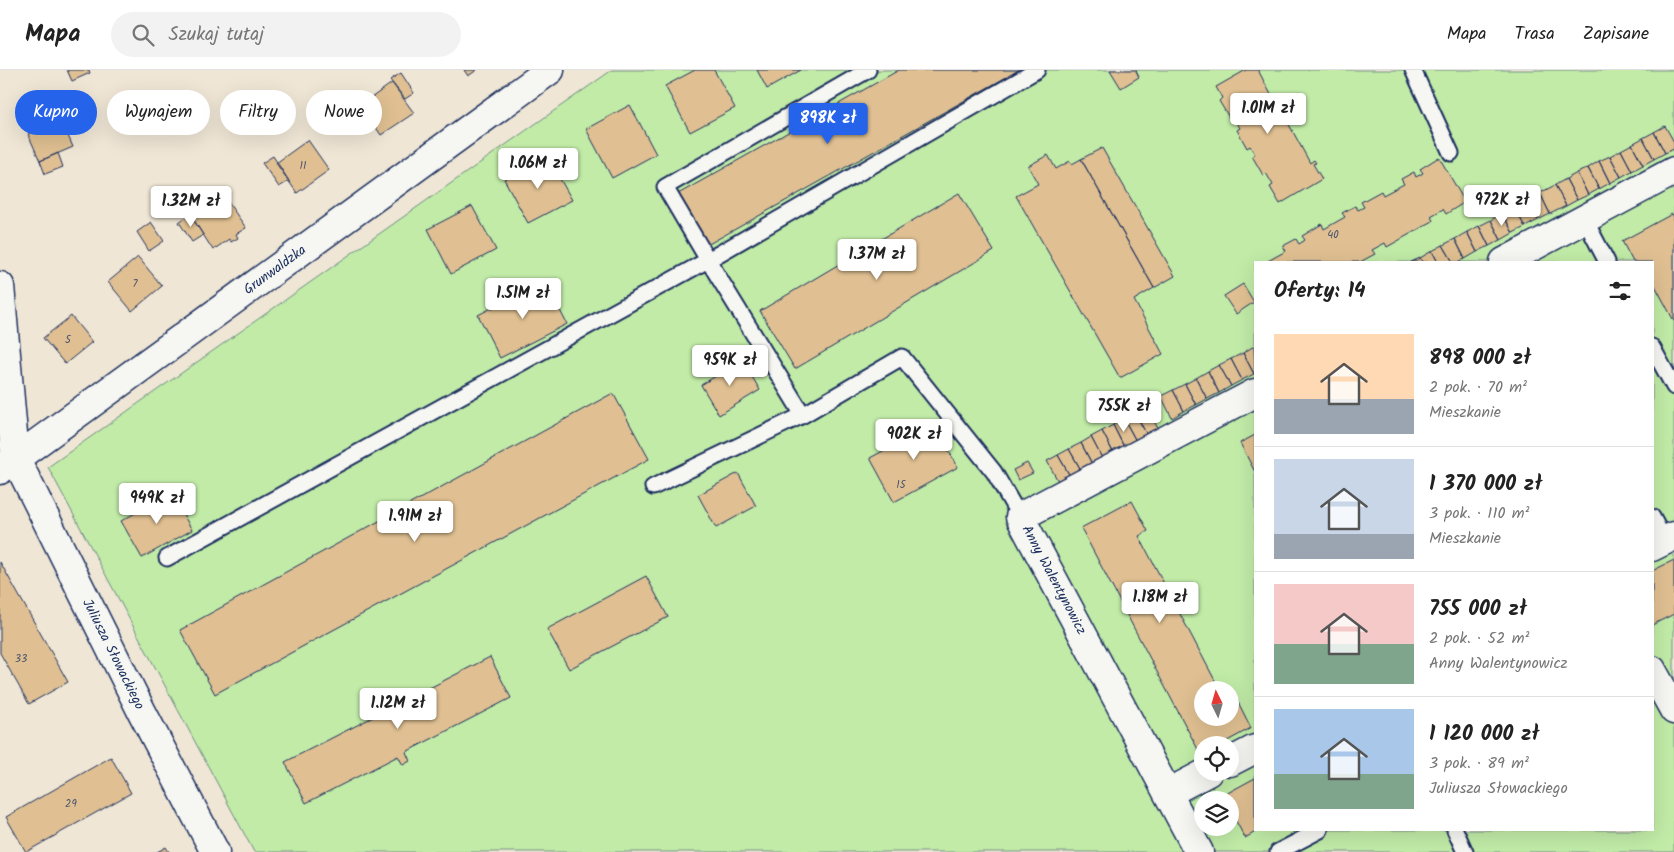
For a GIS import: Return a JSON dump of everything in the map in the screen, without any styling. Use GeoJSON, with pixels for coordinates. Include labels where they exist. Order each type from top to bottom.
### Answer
{"type":"FeatureCollection","features":[{"type":"Feature","properties":{"kind":"street","name":"Grunwaldzka"},"geometry":{"type":"LineString","coordinates":[[8,463],[550,70]]}},
{"type":"Feature","properties":{"kind":"street"},"geometry":{"type":"LineString","coordinates":[[1511,261],[1674,171]]}},
{"type":"Feature","properties":{"kind":"street"},"geometry":{"type":"LineString","coordinates":[[0,286],[8,463]]}},
{"type":"Feature","properties":{"kind":"street","name":"Anny Walentynowicz"},"geometry":{"type":"LineString","coordinates":[[1199,852],[1020,517],[1254,394]]}},
{"type":"Feature","properties":{"kind":"street","name":"Juliusza Słowackiego"},"geometry":{"type":"LineString","coordinates":[[8,463],[215,852]]}},
{"type":"Feature","properties":{"kind":"street"},"geometry":{"type":"LineString","coordinates":[[1654,674],[1674,710]]}},
{"type":"Feature","properties":{"kind":"street"},"geometry":{"type":"LineString","coordinates":[[1239,757],[1254,750]]}},
{"type":"Feature","properties":{"kind":"street"},"geometry":{"type":"LineString","coordinates":[[1168,793],[1194,779]]}},
{"type":"Feature","properties":{"kind":"lane"},"geometry":{"type":"LineString","coordinates":[[803,416],[665,187],[868,70]]}},
{"type":"Feature","properties":{"kind":"lane"},"geometry":{"type":"LineString","coordinates":[[167,558],[708,260],[1037,70]]}},
{"type":"Feature","properties":{"kind":"lane"},"geometry":{"type":"LineString","coordinates":[[1413,70],[1451,153]]}},
{"type":"Feature","properties":{"kind":"lane"},"geometry":{"type":"LineString","coordinates":[[1585,220],[1606,261]]}},
{"type":"Feature","properties":{"kind":"lane"},"geometry":{"type":"LineString","coordinates":[[1654,351],[1674,387]]}},
{"type":"Feature","properties":{"kind":"lane"},"geometry":{"type":"LineString","coordinates":[[653,487],[803,416],[902,357],[994,472],[1020,517]]}},
{"type":"Feature","properties":{"kind":"lane"},"geometry":{"type":"LineString","coordinates":[[1654,521],[1664,541]]}},
{"type":"Feature","properties":{"kind":"lane"},"geometry":{"type":"LineString","coordinates":[[1278,852],[1318,831]]}},
{"type":"Feature","properties":{"kind":"lane"},"geometry":{"type":"LineString","coordinates":[[1455,831],[1465,852]]}},
{"type":"Feature","properties":{"kind":"green space"},"geometry":{"type":"Polygon","coordinates":[[[612,70],[1674,70],[1674,852],[254,852],[48,467],[612,70]]]}},
{"type":"Feature","properties":{"kind":"building"},"geometry":{"type":"Polygon","coordinates":[[[67,70],[89,70],[90,73],[72,81],[67,70]]]}},
{"type":"Feature","properties":{"kind":"building"},"geometry":{"type":"Polygon","coordinates":[[[464,70],[477,70],[468,76],[464,70]]]}},
{"type":"Feature","properties":{"kind":"building"},"geometry":{"type":"Polygon","coordinates":[[[695,70],[714,70],[735,108],[690,132],[665,86],[695,70]]]}},
{"type":"Feature","properties":{"kind":"building"},"geometry":{"type":"Polygon","coordinates":[[[757,70],[801,70],[767,89],[757,70]]]}},
{"type":"Feature","properties":{"kind":"building"},"geometry":{"type":"Polygon","coordinates":[[[899,70],[1019,70],[707,245],[678,194],[899,70]]]}},
{"type":"Feature","properties":{"kind":"building"},"geometry":{"type":"Polygon","coordinates":[[[1110,70],[1137,70],[1139,77],[1121,88],[1110,70]]]}},
{"type":"Feature","properties":{"kind":"building"},"geometry":{"type":"Polygon","coordinates":[[[1246,70],[1258,70],[1277,106],[1281,104],[1283,106],[1280,108],[1310,163],[1314,160],[1316,163],[1313,164],[1322,179],[1280,204],[1270,187],[1273,185],[1266,173],[1263,175],[1252,156],[1255,154],[1250,146],[1247,148],[1237,130],[1240,128],[1233,117],[1230,119],[1219,101],[1222,98],[1216,87],[1246,70]]]}},
{"type":"Feature","properties":{"kind":"building"},"geometry":{"type":"Polygon","coordinates":[[[401,73],[414,93],[405,99],[390,80],[401,73]]]}},
{"type":"Feature","properties":{"kind":"building"},"geometry":{"type":"Polygon","coordinates":[[[392,83],[414,113],[382,134],[382,90],[392,83]]]}},
{"type":"Feature","properties":{"kind":"building"},"geometry":{"type":"Polygon","coordinates":[[[630,105],[656,154],[612,178],[586,129],[630,105]]]}},
{"type":"Feature","properties":{"kind":"building"},"geometry":{"type":"Polygon","coordinates":[[[1665,126],[1674,142],[1674,149],[1665,153],[1654,132],[1665,126]]]}},
{"type":"Feature","properties":{"kind":"building"},"geometry":{"type":"Polygon","coordinates":[[[1654,132],[1665,153],[1654,159],[1643,138],[1654,132]]]}},
{"type":"Feature","properties":{"kind":"building"},"geometry":{"type":"Polygon","coordinates":[[[28,135],[68,135],[73,147],[40,161],[28,135]]]}},
{"type":"Feature","properties":{"kind":"building"},"geometry":{"type":"Polygon","coordinates":[[[1643,138],[1654,159],[1643,165],[1632,144],[1643,138]]]}},
{"type":"Feature","properties":{"kind":"building"},"geometry":{"type":"Polygon","coordinates":[[[308,140],[329,170],[297,193],[276,163],[308,140]]]}},
{"type":"Feature","properties":{"kind":"building"},"geometry":{"type":"Polygon","coordinates":[[[1632,144],[1643,165],[1632,171],[1621,150],[1632,144]]]}},
{"type":"Feature","properties":{"kind":"building"},"geometry":{"type":"Polygon","coordinates":[[[1102,148],[1175,276],[1154,288],[1081,159],[1102,148]]]}},
{"type":"Feature","properties":{"kind":"building"},"geometry":{"type":"Polygon","coordinates":[[[1621,150],[1632,171],[1621,177],[1610,156],[1621,150]]]}},
{"type":"Feature","properties":{"kind":"building"},"geometry":{"type":"Polygon","coordinates":[[[58,153],[63,167],[45,174],[40,161],[58,153]]]}},
{"type":"Feature","properties":{"kind":"building"},"geometry":{"type":"Polygon","coordinates":[[[1048,155],[1056,169],[1070,161],[1072,164],[1081,159],[1154,288],[1134,300],[1163,354],[1120,378],[1016,196],[1038,184],[1028,166],[1048,155]]]}},
{"type":"Feature","properties":{"kind":"building"},"geometry":{"type":"Polygon","coordinates":[[[273,156],[289,181],[279,187],[262,163],[273,156]]]}},
{"type":"Feature","properties":{"kind":"building"},"geometry":{"type":"Polygon","coordinates":[[[547,156],[572,200],[528,223],[504,179],[547,156]]]}},
{"type":"Feature","properties":{"kind":"building"},"geometry":{"type":"Polygon","coordinates":[[[1610,156],[1621,177],[1610,183],[1599,161],[1610,156]]]}},
{"type":"Feature","properties":{"kind":"building"},"geometry":{"type":"Polygon","coordinates":[[[1439,157],[1465,202],[1446,214],[1443,209],[1431,216],[1433,221],[1387,247],[1385,243],[1372,250],[1375,254],[1362,261],[1268,261],[1286,251],[1283,246],[1296,239],[1299,244],[1305,240],[1302,236],[1322,224],[1324,229],[1345,217],[1342,213],[1355,206],[1358,210],[1364,207],[1361,202],[1381,191],[1383,195],[1404,184],[1401,179],[1414,172],[1416,177],[1423,173],[1420,169],[1439,157]]]}},
{"type":"Feature","properties":{"kind":"building"},"geometry":{"type":"Polygon","coordinates":[[[1599,161],[1610,183],[1599,189],[1588,168],[1599,161]]]}},
{"type":"Feature","properties":{"kind":"building"},"geometry":{"type":"Polygon","coordinates":[[[1588,168],[1599,189],[1588,195],[1577,173],[1588,168]]]}},
{"type":"Feature","properties":{"kind":"building"},"geometry":{"type":"Polygon","coordinates":[[[1577,173],[1588,195],[1577,200],[1566,179],[1577,173]]]}},
{"type":"Feature","properties":{"kind":"building"},"geometry":{"type":"Polygon","coordinates":[[[1566,179],[1577,200],[1566,206],[1555,185],[1566,179]]]}},
{"type":"Feature","properties":{"kind":"building"},"geometry":{"type":"Polygon","coordinates":[[[1555,185],[1566,206],[1550,214],[1540,193],[1555,185]]]}},
{"type":"Feature","properties":{"kind":"building"},"geometry":{"type":"Polygon","coordinates":[[[959,193],[994,251],[795,369],[760,311],[959,193]]]}},
{"type":"Feature","properties":{"kind":"building"},"geometry":{"type":"Polygon","coordinates":[[[1540,193],[1550,214],[1538,220],[1527,200],[1540,193]]]}},
{"type":"Feature","properties":{"kind":"building"},"geometry":{"type":"Polygon","coordinates":[[[225,198],[246,228],[236,234],[238,238],[231,242],[229,239],[213,250],[193,219],[225,198]]]}},
{"type":"Feature","properties":{"kind":"building"},"geometry":{"type":"Polygon","coordinates":[[[1527,200],[1538,220],[1525,227],[1514,207],[1527,200]]]}},
{"type":"Feature","properties":{"kind":"building"},"geometry":{"type":"Polygon","coordinates":[[[472,206],[496,250],[451,274],[428,229],[472,206]]]}},
{"type":"Feature","properties":{"kind":"building"},"geometry":{"type":"Polygon","coordinates":[[[1514,207],[1525,227],[1513,233],[1502,213],[1514,207]]]}},
{"type":"Feature","properties":{"kind":"building"},"geometry":{"type":"Polygon","coordinates":[[[192,213],[195,218],[193,219],[203,235],[192,242],[179,222],[192,213]]]}},
{"type":"Feature","properties":{"kind":"building"},"geometry":{"type":"Polygon","coordinates":[[[1502,213],[1513,233],[1501,240],[1491,220],[1502,213]]]}},
{"type":"Feature","properties":{"kind":"building"},"geometry":{"type":"Polygon","coordinates":[[[1672,214],[1674,217],[1674,321],[1654,284],[1654,261],[1632,261],[1622,241],[1672,214]]]}},
{"type":"Feature","properties":{"kind":"building"},"geometry":{"type":"Polygon","coordinates":[[[1491,220],[1501,240],[1489,246],[1479,226],[1491,220]]]}},
{"type":"Feature","properties":{"kind":"building"},"geometry":{"type":"Polygon","coordinates":[[[151,222],[164,241],[149,251],[137,232],[151,222]]]}},
{"type":"Feature","properties":{"kind":"building"},"geometry":{"type":"Polygon","coordinates":[[[1479,226],[1489,246],[1477,252],[1467,232],[1479,226]]]}},
{"type":"Feature","properties":{"kind":"building"},"geometry":{"type":"Polygon","coordinates":[[[1467,232],[1477,252],[1465,259],[1455,239],[1467,232]]]}},
{"type":"Feature","properties":{"kind":"building"},"geometry":{"type":"Polygon","coordinates":[[[1455,239],[1465,259],[1452,261],[1443,245],[1455,239]]]}},
{"type":"Feature","properties":{"kind":"building"},"geometry":{"type":"Polygon","coordinates":[[[1443,245],[1452,261],[1437,261],[1432,251],[1443,245]]]}},
{"type":"Feature","properties":{"kind":"building"},"geometry":{"type":"Polygon","coordinates":[[[1432,251],[1437,261],[1422,261],[1420,258],[1432,251]]]}},
{"type":"Feature","properties":{"kind":"building"},"geometry":{"type":"Polygon","coordinates":[[[138,257],[162,286],[132,311],[108,282],[138,257]]]}},
{"type":"Feature","properties":{"kind":"building"},"geometry":{"type":"Polygon","coordinates":[[[545,281],[567,324],[500,358],[478,315],[545,281]]]}},
{"type":"Feature","properties":{"kind":"building"},"geometry":{"type":"Polygon","coordinates":[[[1243,284],[1254,302],[1236,314],[1224,296],[1243,284]]]}},
{"type":"Feature","properties":{"kind":"building"},"geometry":{"type":"Polygon","coordinates":[[[71,316],[92,342],[65,364],[43,338],[71,316]]]}},
{"type":"Feature","properties":{"kind":"building"},"geometry":{"type":"Polygon","coordinates":[[[1254,346],[1254,374],[1243,353],[1254,346]]]}},
{"type":"Feature","properties":{"kind":"building"},"geometry":{"type":"Polygon","coordinates":[[[1243,353],[1254,374],[1242,380],[1231,359],[1243,353]]]}},
{"type":"Feature","properties":{"kind":"building"},"geometry":{"type":"Polygon","coordinates":[[[1231,359],[1242,380],[1231,386],[1219,365],[1231,359]]]}},
{"type":"Feature","properties":{"kind":"building"},"geometry":{"type":"Polygon","coordinates":[[[742,360],[760,390],[719,415],[701,385],[742,360]]]}},
{"type":"Feature","properties":{"kind":"building"},"geometry":{"type":"Polygon","coordinates":[[[1219,365],[1231,386],[1219,393],[1208,371],[1219,365]]]}},
{"type":"Feature","properties":{"kind":"building"},"geometry":{"type":"Polygon","coordinates":[[[1208,371],[1219,393],[1207,399],[1196,378],[1208,371]]]}},
{"type":"Feature","properties":{"kind":"building"},"geometry":{"type":"Polygon","coordinates":[[[1196,378],[1207,399],[1196,405],[1185,384],[1196,378]]]}},
{"type":"Feature","properties":{"kind":"building"},"geometry":{"type":"Polygon","coordinates":[[[1185,384],[1196,405],[1184,411],[1173,390],[1185,384]]]}},
{"type":"Feature","properties":{"kind":"building"},"geometry":{"type":"Polygon","coordinates":[[[1173,390],[1184,411],[1172,418],[1161,396],[1173,390]]]}},
{"type":"Feature","properties":{"kind":"building"},"geometry":{"type":"Polygon","coordinates":[[[613,393],[649,459],[215,694],[180,630],[613,393]]]}},
{"type":"Feature","properties":{"kind":"building"},"geometry":{"type":"Polygon","coordinates":[[[1147,406],[1158,429],[1147,435],[1135,413],[1147,406]]]}},
{"type":"Feature","properties":{"kind":"building"},"geometry":{"type":"Polygon","coordinates":[[[1135,413],[1147,435],[1136,441],[1124,419],[1135,413]]]}},
{"type":"Feature","properties":{"kind":"building"},"geometry":{"type":"Polygon","coordinates":[[[1124,419],[1136,441],[1124,447],[1113,425],[1124,419]]]}},
{"type":"Feature","properties":{"kind":"building"},"geometry":{"type":"Polygon","coordinates":[[[933,423],[940,436],[945,434],[950,443],[946,446],[958,467],[894,502],[870,458],[896,444],[891,436],[903,429],[908,437],[933,423]]]}},
{"type":"Feature","properties":{"kind":"building"},"geometry":{"type":"Polygon","coordinates":[[[1113,425],[1124,447],[1113,452],[1102,431],[1113,425]]]}},
{"type":"Feature","properties":{"kind":"building"},"geometry":{"type":"Polygon","coordinates":[[[1102,431],[1113,452],[1102,458],[1091,437],[1102,431]]]}},
{"type":"Feature","properties":{"kind":"building"},"geometry":{"type":"Polygon","coordinates":[[[1254,436],[1254,470],[1240,443],[1254,436]]]}},
{"type":"Feature","properties":{"kind":"building"},"geometry":{"type":"Polygon","coordinates":[[[1091,437],[1102,458],[1092,464],[1081,443],[1091,437]]]}},
{"type":"Feature","properties":{"kind":"building"},"geometry":{"type":"Polygon","coordinates":[[[1081,443],[1092,464],[1081,470],[1069,449],[1081,443]]]}},
{"type":"Feature","properties":{"kind":"building"},"geometry":{"type":"Polygon","coordinates":[[[1069,449],[1081,470],[1070,476],[1058,455],[1069,449]]]}},
{"type":"Feature","properties":{"kind":"building"},"geometry":{"type":"Polygon","coordinates":[[[1058,455],[1070,476],[1058,481],[1047,461],[1058,455]]]}},
{"type":"Feature","properties":{"kind":"building"},"geometry":{"type":"Polygon","coordinates":[[[1027,463],[1033,473],[1018,480],[1013,470],[1027,463]]]}},
{"type":"Feature","properties":{"kind":"building"},"geometry":{"type":"Polygon","coordinates":[[[738,473],[756,506],[716,528],[698,495],[738,473]]]}},
{"type":"Feature","properties":{"kind":"building"},"geometry":{"type":"Polygon","coordinates":[[[171,493],[192,530],[142,558],[121,521],[171,493]]]}},
{"type":"Feature","properties":{"kind":"building"},"geometry":{"type":"Polygon","coordinates":[[[1132,501],[1148,531],[1139,536],[1215,681],[1194,681],[1194,726],[1239,726],[1239,704],[1251,728],[1236,736],[1194,736],[1194,742],[1081,528],[1132,501]]]}},
{"type":"Feature","properties":{"kind":"building"},"geometry":{"type":"Polygon","coordinates":[[[1674,560],[1674,614],[1654,624],[1654,570],[1674,560]]]}},
{"type":"Feature","properties":{"kind":"building"},"geometry":{"type":"Polygon","coordinates":[[[0,562],[68,682],[29,704],[0,653],[0,562]]]}},
{"type":"Feature","properties":{"kind":"building"},"geometry":{"type":"Polygon","coordinates":[[[646,576],[668,617],[569,669],[547,629],[646,576]]]}},
{"type":"Feature","properties":{"kind":"building"},"geometry":{"type":"Polygon","coordinates":[[[490,657],[511,698],[406,752],[410,761],[403,765],[398,756],[306,803],[285,762],[490,657]]]}},
{"type":"Feature","properties":{"kind":"building"},"geometry":{"type":"Polygon","coordinates":[[[111,757],[131,793],[26,852],[6,817],[111,757]]]}},
{"type":"Feature","properties":{"kind":"building"},"geometry":{"type":"Polygon","coordinates":[[[1254,779],[1254,831],[1257,831],[1245,838],[1239,827],[1239,791],[1231,791],[1254,779]]]}},
{"type":"Feature","properties":{"kind":"building"},"geometry":{"type":"Polygon","coordinates":[[[166,847],[169,852],[157,852],[166,847]]]}}]}
